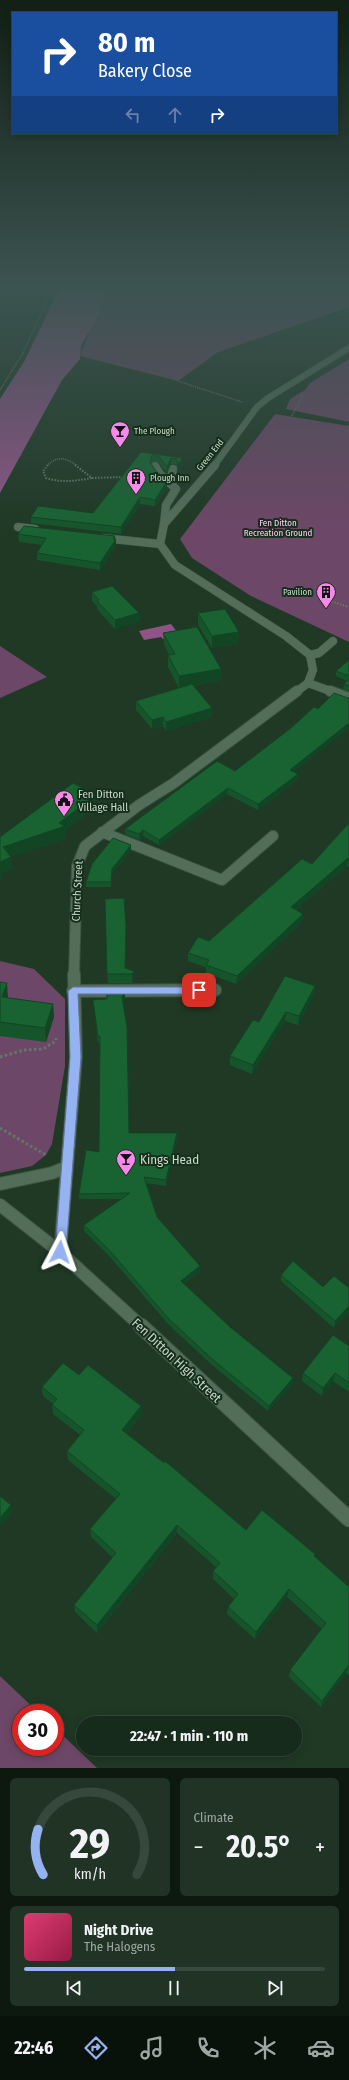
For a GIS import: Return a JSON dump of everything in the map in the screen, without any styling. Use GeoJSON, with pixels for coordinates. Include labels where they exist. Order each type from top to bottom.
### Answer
{"type":"FeatureCollection","features":[{"type":"Feature","properties":{"kind":"street","name":"Green End"},"geometry":{"type":"LineString","coordinates":[[160,544],[164,524],[218,462],[257,407],[268,398],[317,368]]}},
{"type":"Feature","properties":{"kind":"street"},"geometry":{"type":"LineString","coordinates":[[155,466],[160,474],[176,489],[166,504],[164,524]]}},
{"type":"Feature","properties":{"kind":"street"},"geometry":{"type":"LineString","coordinates":[[170,482],[172,469]]}},
{"type":"Feature","properties":{"kind":"street"},"geometry":{"type":"LineString","coordinates":[[18,527],[40,530]]}},
{"type":"Feature","properties":{"kind":"street"},"geometry":{"type":"LineString","coordinates":[[94,537],[160,544],[175,565],[286,636],[310,654],[312,670],[308,683],[349,698]]}},
{"type":"Feature","properties":{"kind":"street"},"geometry":{"type":"LineString","coordinates":[[310,654],[318,652],[333,641]]}},
{"type":"Feature","properties":{"kind":"street","name":"Church Street"},"geometry":{"type":"LineString","coordinates":[[60,1252],[76,1057],[73,991],[77,866],[84,846],[139,805],[174,782],[308,683]]}},
{"type":"Feature","properties":{"kind":"street"},"geometry":{"type":"LineString","coordinates":[[102,832],[222,880],[273,836]]}},
{"type":"Feature","properties":{"kind":"street"},"geometry":{"type":"LineString","coordinates":[[73,991],[215,990]]}},
{"type":"Feature","properties":{"kind":"street"},"geometry":{"type":"LineString","coordinates":[[0,1184],[67,1167]]}},
{"type":"Feature","properties":{"kind":"street","name":"Fen Ditton High Street"},"geometry":{"type":"LineString","coordinates":[[0,1205],[60,1252],[349,1519]]}},
{"type":"Feature","properties":{"kind":"path"},"geometry":{"type":"LineString","coordinates":[[0,390],[14,368]]}},
{"type":"Feature","properties":{"kind":"path"},"geometry":{"type":"LineString","coordinates":[[178,381],[257,407]]}},
{"type":"Feature","properties":{"kind":"path"},"geometry":{"type":"LineString","coordinates":[[92,478],[83,472],[73,462],[67,459],[53,461],[43,471],[46,478],[52,480],[78,481],[92,478],[126,477]]}},
{"type":"Feature","properties":{"kind":"path"},"geometry":{"type":"LineString","coordinates":[[317,597],[349,607]]}},
{"type":"Feature","properties":{"kind":"path"},"geometry":{"type":"LineString","coordinates":[[0,1057],[24,1050],[43,1049],[56,1041],[57,1034]]}},
{"type":"Feature","properties":{"kind":"path"},"geometry":{"type":"LineString","coordinates":[[0,1128],[46,1155],[52,1172]]}},
{"type":"Feature","properties":{"kind":"green space"},"geometry":{"type":"Polygon","coordinates":[[[125,368],[197,368],[178,381],[125,368]]]}},
{"type":"Feature","properties":{"kind":"green space"},"geometry":{"type":"Polygon","coordinates":[[[335,368],[349,368],[349,422],[286,409],[290,399],[305,390],[310,383],[335,368]]]}},
{"type":"Feature","properties":{"kind":"green space","name":"Fen Ditton Recreation Ground"},"geometry":{"type":"Polygon","coordinates":[[[275,414],[349,426],[349,642],[251,596],[192,558],[180,539],[275,414]]]}},
{"type":"Feature","properties":{"kind":"green space"},"geometry":{"type":"Polygon","coordinates":[[[0,646],[47,677],[0,698],[0,646]]]}},
{"type":"Feature","properties":{"kind":"green space"},"geometry":{"type":"Polygon","coordinates":[[[0,961],[34,969],[65,999],[65,1066],[52,1144],[46,1155],[32,1166],[0,1173],[0,961]]]}},
{"type":"Feature","properties":{"kind":"green space"},"geometry":{"type":"Polygon","coordinates":[[[0,1676],[30,1704],[12,1704],[12,1756],[64,1756],[64,1737],[76,1748],[76,1756],[84,1756],[97,1768],[0,1768],[0,1676]]]}},
{"type":"Feature","properties":{"kind":"shaded area"},"geometry":{"type":"Polygon","coordinates":[[[20,368],[73,368],[62,380],[0,493],[0,399],[20,368]]]}},
{"type":"Feature","properties":{"kind":"shaded area"},"geometry":{"type":"Polygon","coordinates":[[[171,624],[178,633],[173,638],[163,639],[161,637],[144,640],[139,631],[171,624]]]}},
{"type":"Feature","properties":{"kind":"building"},"geometry":{"type":"Polygon","coordinates":[[[141,452],[182,458],[178,465],[177,459],[171,458],[167,467],[158,455],[152,455],[150,462],[156,471],[167,481],[155,500],[140,497],[121,527],[31,517],[38,506],[93,513],[141,452]]]}},
{"type":"Feature","properties":{"kind":"building"},"geometry":{"type":"Polygon","coordinates":[[[24,526],[115,536],[113,539],[116,539],[100,563],[37,553],[46,538],[18,534],[24,526]]]}},
{"type":"Feature","properties":{"kind":"building"},"geometry":{"type":"Polygon","coordinates":[[[112,586],[139,613],[115,620],[97,601],[99,600],[92,592],[112,586]]]}},
{"type":"Feature","properties":{"kind":"building"},"geometry":{"type":"Polygon","coordinates":[[[225,609],[239,632],[212,636],[198,613],[225,609]]]}},
{"type":"Feature","properties":{"kind":"building"},"geometry":{"type":"Polygon","coordinates":[[[197,627],[221,669],[179,676],[168,655],[175,654],[163,633],[197,627]]]}},
{"type":"Feature","properties":{"kind":"building"},"geometry":{"type":"Polygon","coordinates":[[[349,660],[349,676],[336,671],[349,660]]]}},
{"type":"Feature","properties":{"kind":"building"},"geometry":{"type":"Polygon","coordinates":[[[349,679],[349,686],[344,684],[349,679]]]}},
{"type":"Feature","properties":{"kind":"building"},"geometry":{"type":"Polygon","coordinates":[[[192,684],[212,708],[166,722],[163,717],[152,720],[136,701],[192,684]]]}},
{"type":"Feature","properties":{"kind":"building"},"geometry":{"type":"Polygon","coordinates":[[[334,693],[349,698],[349,723],[290,770],[298,774],[258,804],[228,788],[159,840],[143,830],[139,834],[125,829],[217,761],[235,771],[291,728],[314,707],[318,709],[334,693]]]}},
{"type":"Feature","properties":{"kind":"building"},"geometry":{"type":"Polygon","coordinates":[[[73,783],[96,795],[59,823],[65,826],[3,847],[11,857],[0,862],[0,837],[73,783]]]}},
{"type":"Feature","properties":{"kind":"building"},"geometry":{"type":"Polygon","coordinates":[[[349,823],[349,859],[348,858],[291,907],[303,914],[237,976],[206,965],[209,960],[188,953],[198,937],[209,941],[302,859],[312,864],[349,823]]]}},
{"type":"Feature","properties":{"kind":"building"},"geometry":{"type":"Polygon","coordinates":[[[113,838],[131,845],[112,869],[111,882],[86,882],[92,864],[113,838]]]}},
{"type":"Feature","properties":{"kind":"building"},"geometry":{"type":"Polygon","coordinates":[[[124,898],[126,925],[125,968],[134,971],[132,974],[107,974],[105,899],[124,898]]]}},
{"type":"Feature","properties":{"kind":"building"},"geometry":{"type":"Polygon","coordinates":[[[285,976],[315,986],[299,1016],[286,1012],[253,1065],[230,1056],[253,1020],[259,1022],[285,976]]]}},
{"type":"Feature","properties":{"kind":"building"},"geometry":{"type":"Polygon","coordinates":[[[0,982],[7,983],[2,997],[53,1004],[45,1028],[0,1022],[0,982]]]}},
{"type":"Feature","properties":{"kind":"building"},"geometry":{"type":"Polygon","coordinates":[[[107,992],[125,992],[122,997],[127,1027],[129,1133],[177,1133],[166,1180],[144,1177],[157,1217],[200,1266],[181,1281],[230,1327],[293,1378],[269,1406],[212,1359],[169,1319],[110,1251],[84,1225],[130,1193],[79,1194],[86,1150],[99,1152],[100,1036],[98,1037],[93,1000],[107,999],[107,992]]]}},
{"type":"Feature","properties":{"kind":"building"},"geometry":{"type":"Polygon","coordinates":[[[293,1261],[323,1287],[334,1276],[349,1288],[349,1306],[335,1321],[281,1275],[293,1261]]]}},
{"type":"Feature","properties":{"kind":"building"},"geometry":{"type":"Polygon","coordinates":[[[333,1335],[349,1346],[349,1383],[335,1373],[323,1388],[303,1373],[333,1335]]]}},
{"type":"Feature","properties":{"kind":"building"},"geometry":{"type":"Polygon","coordinates":[[[63,1363],[79,1375],[88,1365],[141,1406],[122,1430],[164,1463],[165,1461],[246,1530],[262,1510],[315,1554],[314,1556],[349,1587],[349,1667],[348,1666],[322,1701],[290,1670],[326,1623],[289,1589],[256,1632],[228,1607],[238,1594],[213,1571],[220,1563],[177,1525],[97,1625],[74,1605],[116,1553],[90,1529],[120,1494],[67,1451],[84,1430],[52,1405],[57,1399],[42,1387],[63,1363]]]}},
{"type":"Feature","properties":{"kind":"building"},"geometry":{"type":"Polygon","coordinates":[[[0,1496],[11,1505],[0,1518],[0,1496]]]}},
{"type":"Feature","properties":{"kind":"place","name":"The Plough"},"geometry":{"type":"Point","coordinates":[120,448]}},
{"type":"Feature","properties":{"kind":"place","name":"Plough Inn"},"geometry":{"type":"Point","coordinates":[136,495]}},
{"type":"Feature","properties":{"kind":"place","name":"Pavilion"},"geometry":{"type":"Point","coordinates":[326,609]}},
{"type":"Feature","properties":{"kind":"place","name":"Fen Ditton Village Hall"},"geometry":{"type":"Point","coordinates":[64,817]}},
{"type":"Feature","properties":{"kind":"place","name":"Kings Head"},"geometry":{"type":"Point","coordinates":[126,1176]}},
{"type":"Feature","properties":{"kind":"route"},"geometry":{"type":"LineString","coordinates":[[60,1252],[76,1057],[73,991],[199,990]]}}]}
